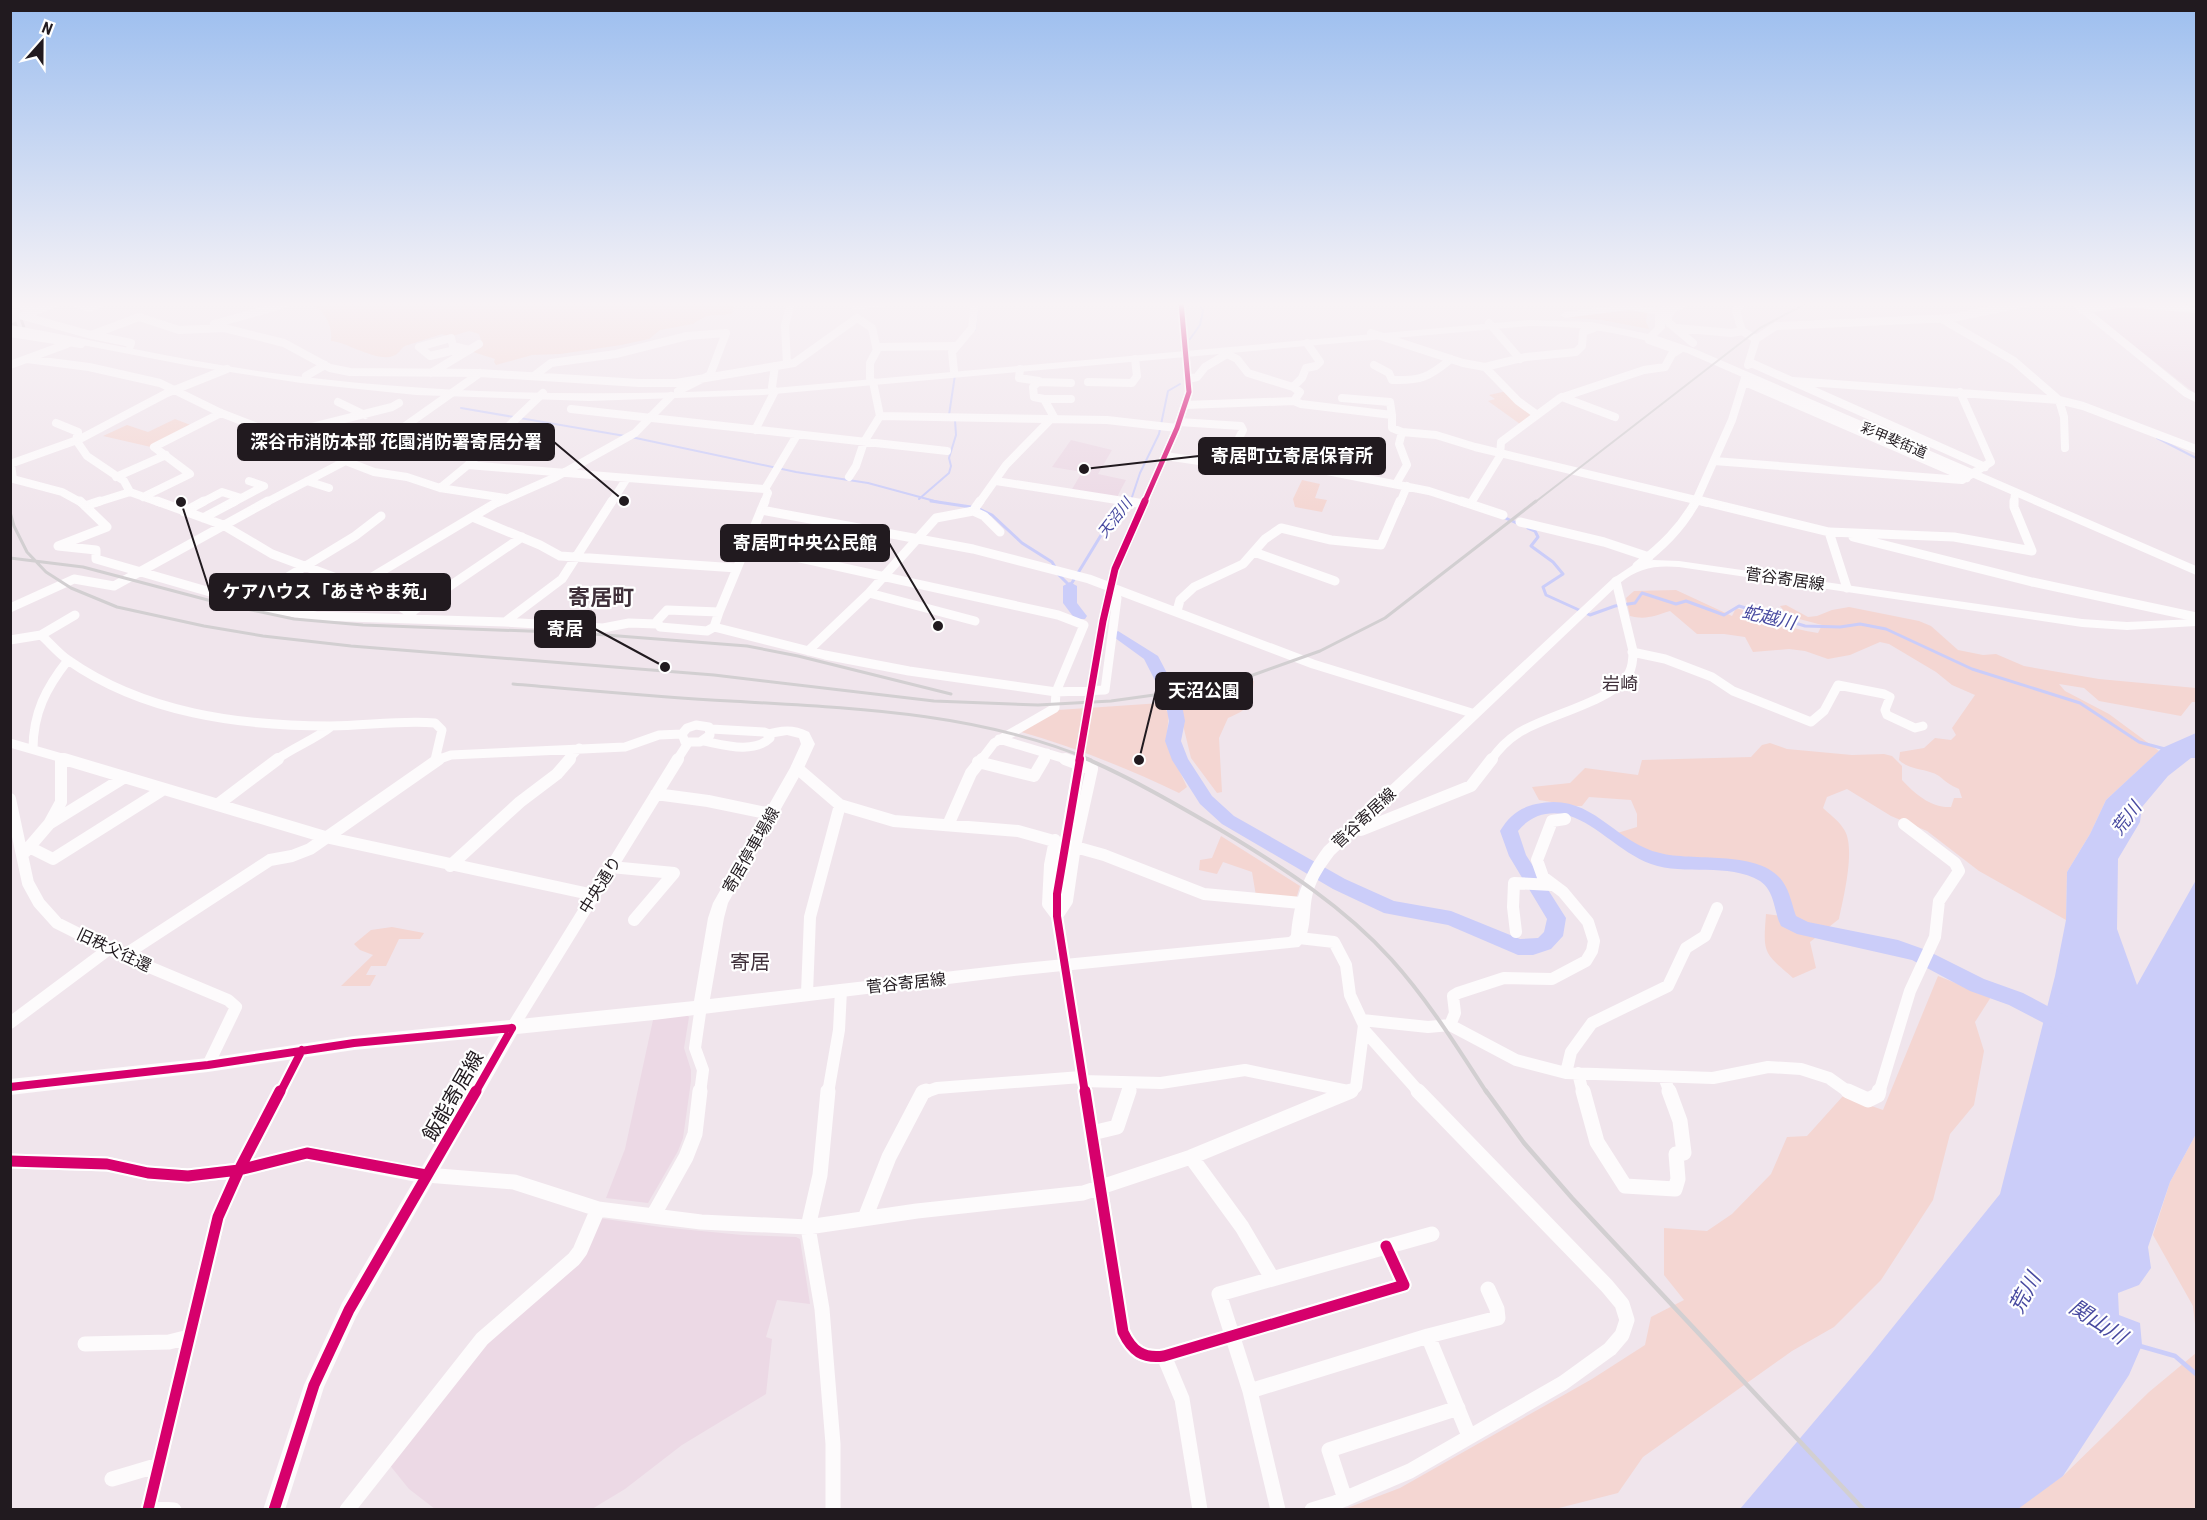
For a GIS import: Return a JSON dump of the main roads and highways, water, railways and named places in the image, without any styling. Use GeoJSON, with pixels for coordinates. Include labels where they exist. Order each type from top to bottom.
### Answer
{"type":"FeatureCollection","features":[{"type":"Feature","properties":{"kind":"highway","name":"彩甲斐街道"},"geometry":{"type":"LineString","coordinates":[[255,373],[319,382],[455,392],[542,395],[674,394],[774,389],[967,373]]}},
{"type":"Feature","properties":{"kind":"highway","name":"彩甲斐街道"},"geometry":{"type":"LineString","coordinates":[[287,373],[455,392]]}},
{"type":"Feature","properties":{"kind":"highway","name":"彩甲斐街道"},"geometry":{"type":"LineString","coordinates":[[872,380],[936,373]]}},
{"type":"Feature","properties":{"kind":"highway","name":"彩甲斐街道"},"geometry":{"type":"LineString","coordinates":[[1749,373],[1977,472],[2196,562]]}},
{"type":"Feature","properties":{"kind":"highway","name":"彩甲斐街道"},"geometry":{"type":"LineString","coordinates":[[1977,472],[2015,493],[2196,570]]}},
{"type":"Feature","properties":{"kind":"main road","name":"菅谷寄居線"},"geometry":{"type":"LineString","coordinates":[[512,1028],[807,993],[1293,943],[1299,938],[1301,903],[1313,872],[1329,851],[1616,581],[1636,566],[1667,562],[2082,623],[2127,626],[2196,623]]}},
{"type":"Feature","properties":{"kind":"main road","name":"寄居停車場線"},"geometry":{"type":"LineString","coordinates":[[701,1006],[716,918],[721,903],[797,768],[808,744],[807,739],[800,733],[790,730],[769,734]]}},
{"type":"Feature","properties":{"kind":"main road","name":"飯能寄居線"},"geometry":{"type":"LineString","coordinates":[[10,1087],[208,1065],[302,1050],[512,1028]]}},
{"type":"Feature","properties":{"kind":"main road","name":"飯能寄居線"},"geometry":{"type":"LineString","coordinates":[[274,1509],[293,1446],[328,1353],[354,1300],[512,1028]]}},
{"type":"Feature","properties":{"kind":"water","name":"荒川"},"geometry":{"type":"Polygon","coordinates":[[[2196,733],[2196,758],[2191,758],[2168,776],[2142,807],[2140,822],[2118,859],[2117,929],[2137,985],[2196,880],[2196,1134],[2170,1182],[2148,1247],[2151,1268],[2139,1285],[2118,1293],[2119,1315],[2140,1323],[2142,1345],[2129,1375],[2063,1476],[2018,1509],[1740,1509],[1868,1358],[2000,1194],[2055,976],[2066,920],[2067,872],[2090,834],[2106,800],[2162,748],[2196,733]]]}},
{"type":"Feature","properties":{"kind":"waterway"},"geometry":{"type":"LineString","coordinates":[[949,415],[955,375]]}},
{"type":"Feature","properties":{"kind":"waterway","name":"天沼川"},"geometry":{"type":"LineString","coordinates":[[1130,502],[1140,473],[1159,434],[1168,391],[1180,384]]}},
{"type":"Feature","properties":{"kind":"waterway"},"geometry":{"type":"LineString","coordinates":[[461,408],[625,436]]}},
{"type":"Feature","properties":{"kind":"waterway"},"geometry":{"type":"LineString","coordinates":[[921,497],[949,473],[951,466],[949,458],[956,435],[955,420]]}},
{"type":"Feature","properties":{"kind":"waterway"},"geometry":{"type":"LineString","coordinates":[[631,437],[796,472],[868,483],[921,497]]}},
{"type":"Feature","properties":{"kind":"waterway"},"geometry":{"type":"LineString","coordinates":[[2157,438],[2196,458]]}},
{"type":"Feature","properties":{"kind":"waterway"},"geometry":{"type":"LineString","coordinates":[[921,497],[939,502]]}},
{"type":"Feature","properties":{"kind":"waterway"},"geometry":{"type":"LineString","coordinates":[[931,501],[939,502]]}},
{"type":"Feature","properties":{"kind":"waterway"},"geometry":{"type":"LineString","coordinates":[[939,502],[971,507]]}},
{"type":"Feature","properties":{"kind":"waterway","name":"天沼川"},"geometry":{"type":"LineString","coordinates":[[1059,575],[1070,586],[1103,532],[1123,515],[1130,502]]}},
{"type":"Feature","properties":{"kind":"waterway"},"geometry":{"type":"LineString","coordinates":[[977,508],[992,515],[1022,543],[1052,562],[1055,567]]}},
{"type":"Feature","properties":{"kind":"waterway","name":"蛇越川"},"geometry":{"type":"LineString","coordinates":[[1503,517],[1519,524]]}},
{"type":"Feature","properties":{"kind":"waterway","name":"蛇越川"},"geometry":{"type":"LineString","coordinates":[[1528,528],[1535,531],[1538,537],[1531,546],[1553,562],[1563,574],[1543,587],[1546,595],[1590,615],[1615,606],[1635,603],[1642,593],[1676,604],[1686,601],[1724,615],[1739,606],[1805,626],[1840,627],[1860,624],[1886,629],[1972,669],[2080,703],[2139,742],[2165,749]]}},
{"type":"Feature","properties":{"kind":"waterway"},"geometry":{"type":"LineString","coordinates":[[1070,586],[1070,603],[1080,616]]}},
{"type":"Feature","properties":{"kind":"waterway"},"geometry":{"type":"LineString","coordinates":[[1118,635],[1150,656],[1173,700],[1177,721],[1173,741],[1180,760],[1206,800],[1228,820],[1339,884],[1391,908],[1451,918],[1518,947],[1544,944],[1553,936],[1557,918],[1518,856],[1509,831],[1513,824],[1533,811],[1551,807],[1567,809],[1583,815],[1643,854],[1659,860],[1729,866],[1756,872],[1767,877],[1776,886],[1788,921],[1804,929],[1898,948],[1919,955],[1977,985],[2016,999],[2063,1024]]}},
{"type":"Feature","properties":{"kind":"waterway","name":"関山川"},"geometry":{"type":"LineString","coordinates":[[2140,1346],[2175,1356],[2196,1374]]}},
{"type":"Feature","properties":{"kind":"railway"},"geometry":{"type":"LineString","coordinates":[[1534,503],[1702,373]]}},
{"type":"Feature","properties":{"kind":"railway"},"geometry":{"type":"LineString","coordinates":[[36,561],[46,572],[71,588],[117,607],[263,636],[351,646],[714,675],[934,701],[1038,705],[1111,701],[1183,691],[1253,675],[1320,651],[1385,618],[1536,501]]}},
{"type":"Feature","properties":{"kind":"railway"},"geometry":{"type":"LineString","coordinates":[[10,512],[27,552],[36,561]]}},
{"type":"Feature","properties":{"kind":"railway"},"geometry":{"type":"LineString","coordinates":[[10,558],[36,561]]}},
{"type":"Feature","properties":{"kind":"railway"},"geometry":{"type":"LineString","coordinates":[[36,561],[83,567],[223,604],[294,619],[363,625],[580,633],[747,646],[798,656],[951,694]]}},
{"type":"Feature","properties":{"kind":"railway"},"geometry":{"type":"LineString","coordinates":[[513,684],[676,698],[821,706],[913,715],[1004,732],[1048,744],[1091,760]]}},
{"type":"Feature","properties":{"kind":"railway"},"geometry":{"type":"LineString","coordinates":[[1087,759],[1157,794],[1224,832],[1291,874],[1354,922],[1391,959],[1417,991],[1442,1024],[1487,1093]]}},
{"type":"Feature","properties":{"kind":"railway"},"geometry":{"type":"LineString","coordinates":[[1486,1091],[1524,1143],[1572,1198],[1864,1510]]}},
{"type":"Feature","properties":{"kind":"place","name":"寄居町立寄居保育所"},"geometry":{"type":"Point","coordinates":[1084,469]}},
{"type":"Feature","properties":{"kind":"place","name":"深谷市消防本部 花園消防署寄居分署"},"geometry":{"type":"Point","coordinates":[624,501]}},
{"type":"Feature","properties":{"kind":"place","name":"ケアハウス「あきやま苑」"},"geometry":{"type":"Point","coordinates":[181,502]}},
{"type":"Feature","properties":{"kind":"place","name":"寄居町中央公民館"},"geometry":{"type":"Point","coordinates":[938,626]}},
{"type":"Feature","properties":{"kind":"place","name":"寄居"},"geometry":{"type":"Point","coordinates":[665,667]}},
{"type":"Feature","properties":{"kind":"place","name":"天沼公園"},"geometry":{"type":"Point","coordinates":[1139,760]}},
{"type":"Feature","properties":{"kind":"district","name":"寄居町"},"geometry":{"type":"Point","coordinates":[601,597]}},
{"type":"Feature","properties":{"kind":"district","name":"岩崎"},"geometry":{"type":"Point","coordinates":[1620,683]}},
{"type":"Feature","properties":{"kind":"district","name":"寄居"},"geometry":{"type":"Point","coordinates":[750,962]}}]}
